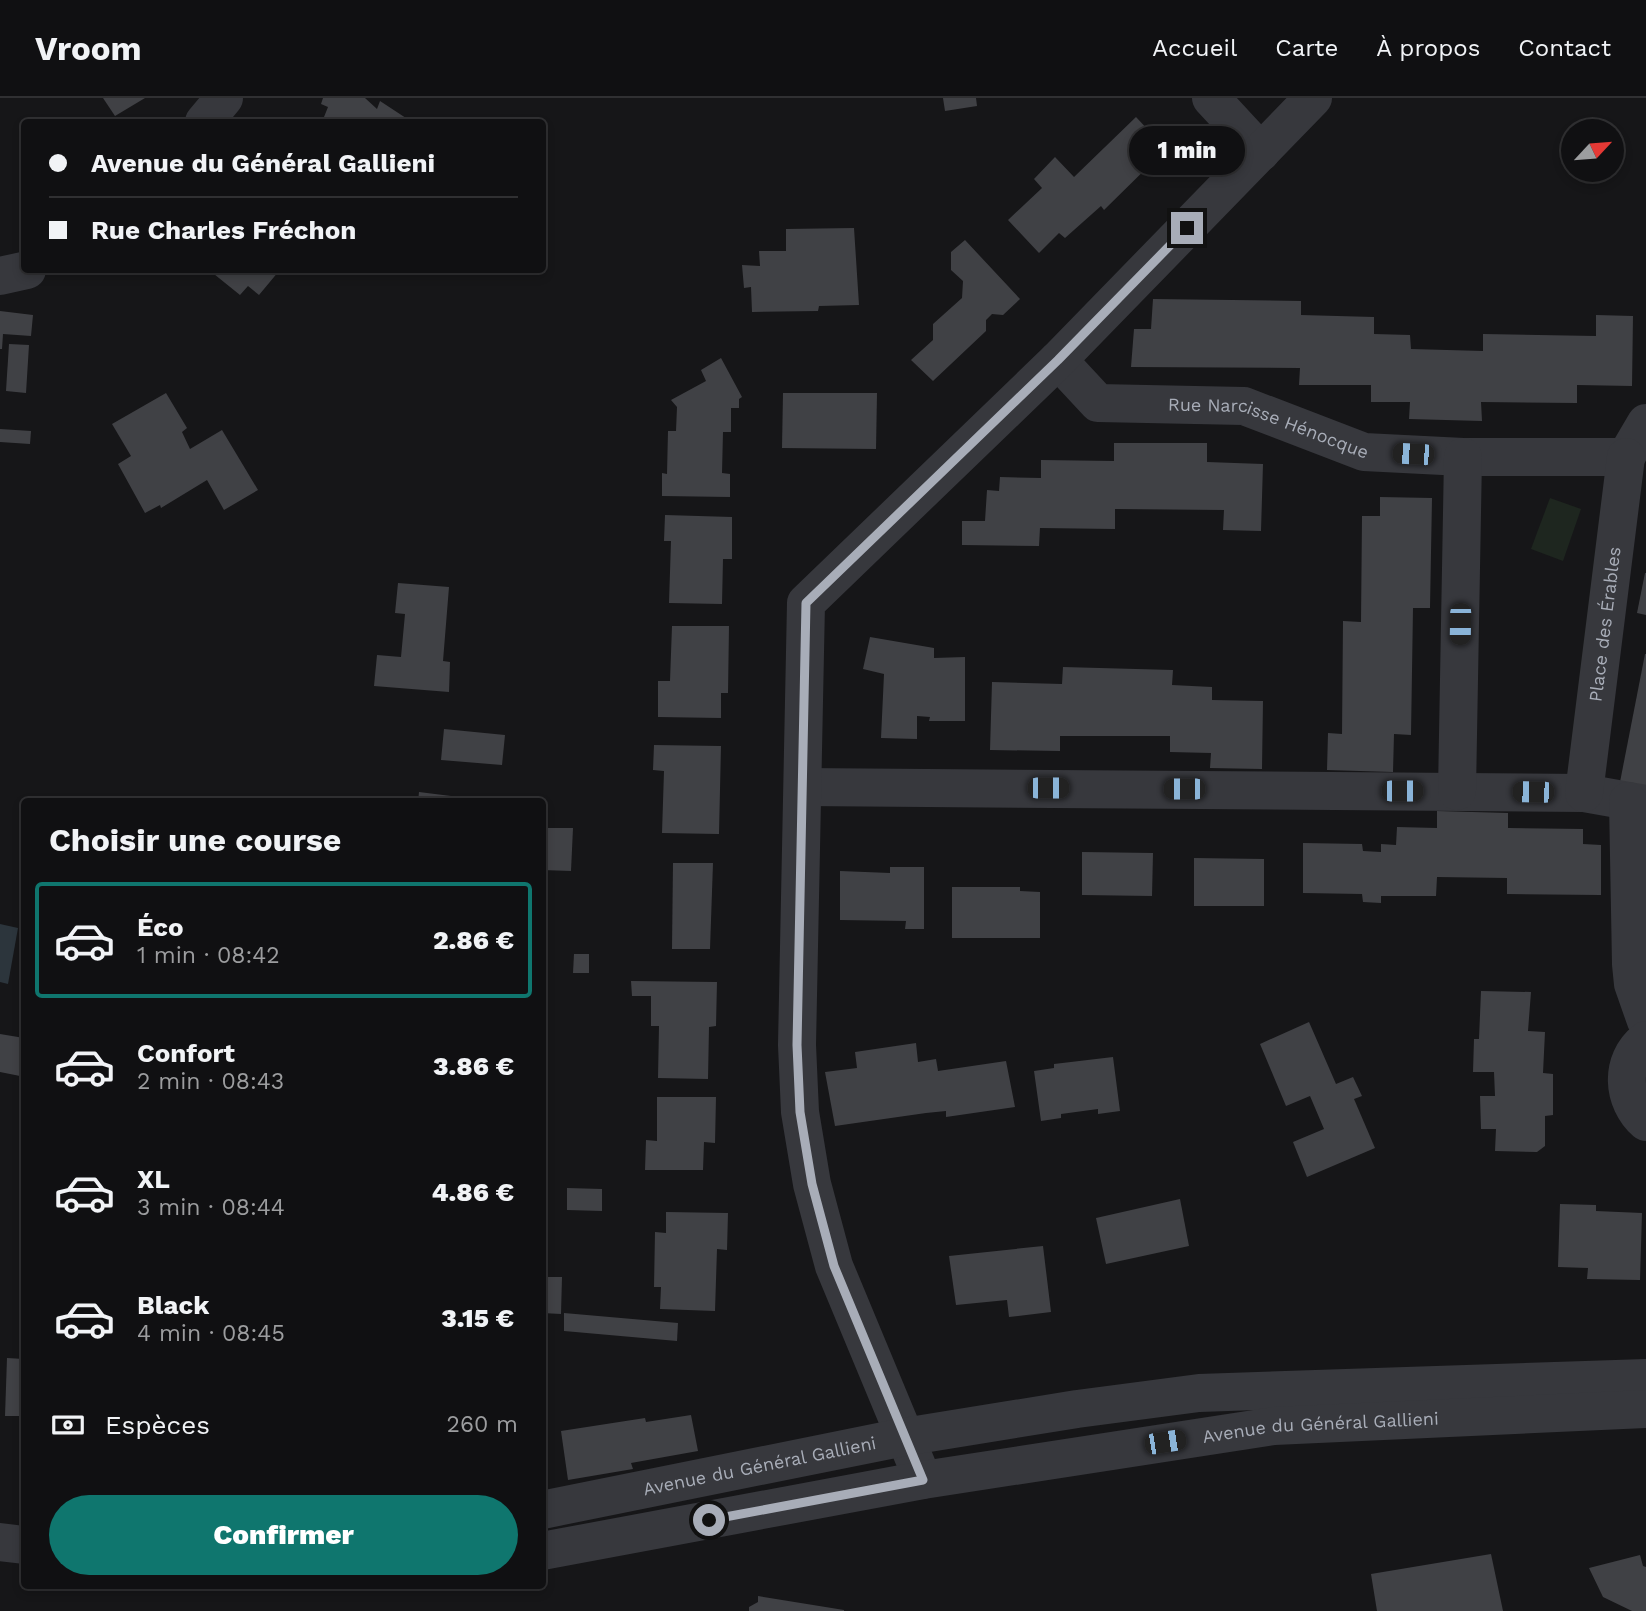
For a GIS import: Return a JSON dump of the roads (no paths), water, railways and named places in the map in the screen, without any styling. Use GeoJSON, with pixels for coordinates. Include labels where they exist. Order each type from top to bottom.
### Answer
{"type":"FeatureCollection","features":[{"type":"Feature","properties":{"kind":"street"},"geometry":{"type":"LineString","coordinates":[[206,119],[224,98]]}},
{"type":"Feature","properties":{"kind":"street"},"geometry":{"type":"LineString","coordinates":[[1210,98],[1261,152]]}},
{"type":"Feature","properties":{"kind":"street"},"geometry":{"type":"LineString","coordinates":[[923,1480],[834,1266],[810,1172],[800,1112],[797,1045],[806,603],[1058,360],[1313,98]]}},
{"type":"Feature","properties":{"kind":"street"},"geometry":{"type":"LineString","coordinates":[[0,276],[21,271]]}},
{"type":"Feature","properties":{"kind":"street","name":"Rue Narcisse Hénocque"},"geometry":{"type":"LineString","coordinates":[[1058,360],[1098,403],[1244,406],[1364,452],[1463,457],[1626,457]]}},
{"type":"Feature","properties":{"kind":"street"},"geometry":{"type":"LineString","coordinates":[[1626,457],[1646,423]]}},
{"type":"Feature","properties":{"kind":"street"},"geometry":{"type":"LineString","coordinates":[[1457,791],[1463,457]]}},
{"type":"Feature","properties":{"kind":"street","name":"Place des Érables"},"geometry":{"type":"LineString","coordinates":[[1584,793],[1626,457]]}},
{"type":"Feature","properties":{"kind":"street"},"geometry":{"type":"LineString","coordinates":[[803,787],[1584,793],[1637,802],[1631,964],[1633,984],[1646,1021]]}},
{"type":"Feature","properties":{"kind":"street"},"geometry":{"type":"LineString","coordinates":[[1646,1040],[1633,1056],[1627,1071],[1626,1086],[1630,1102],[1646,1122]]}},
{"type":"Feature","properties":{"kind":"street","name":"Avenue du Général Gallieni"},"geometry":{"type":"LineString","coordinates":[[546,1509],[904,1437],[1077,1409],[1199,1393],[1646,1378]]}},
{"type":"Feature","properties":{"kind":"street"},"geometry":{"type":"LineString","coordinates":[[1077,1409],[1083,1455]]}},
{"type":"Feature","properties":{"kind":"street","name":"Avenue du Général Gallieni"},"geometry":{"type":"LineString","coordinates":[[546,1550],[923,1480],[1274,1426],[1646,1409]]}},
{"type":"Feature","properties":{"kind":"street"},"geometry":{"type":"LineString","coordinates":[[0,1542],[21,1545]]}}]}
